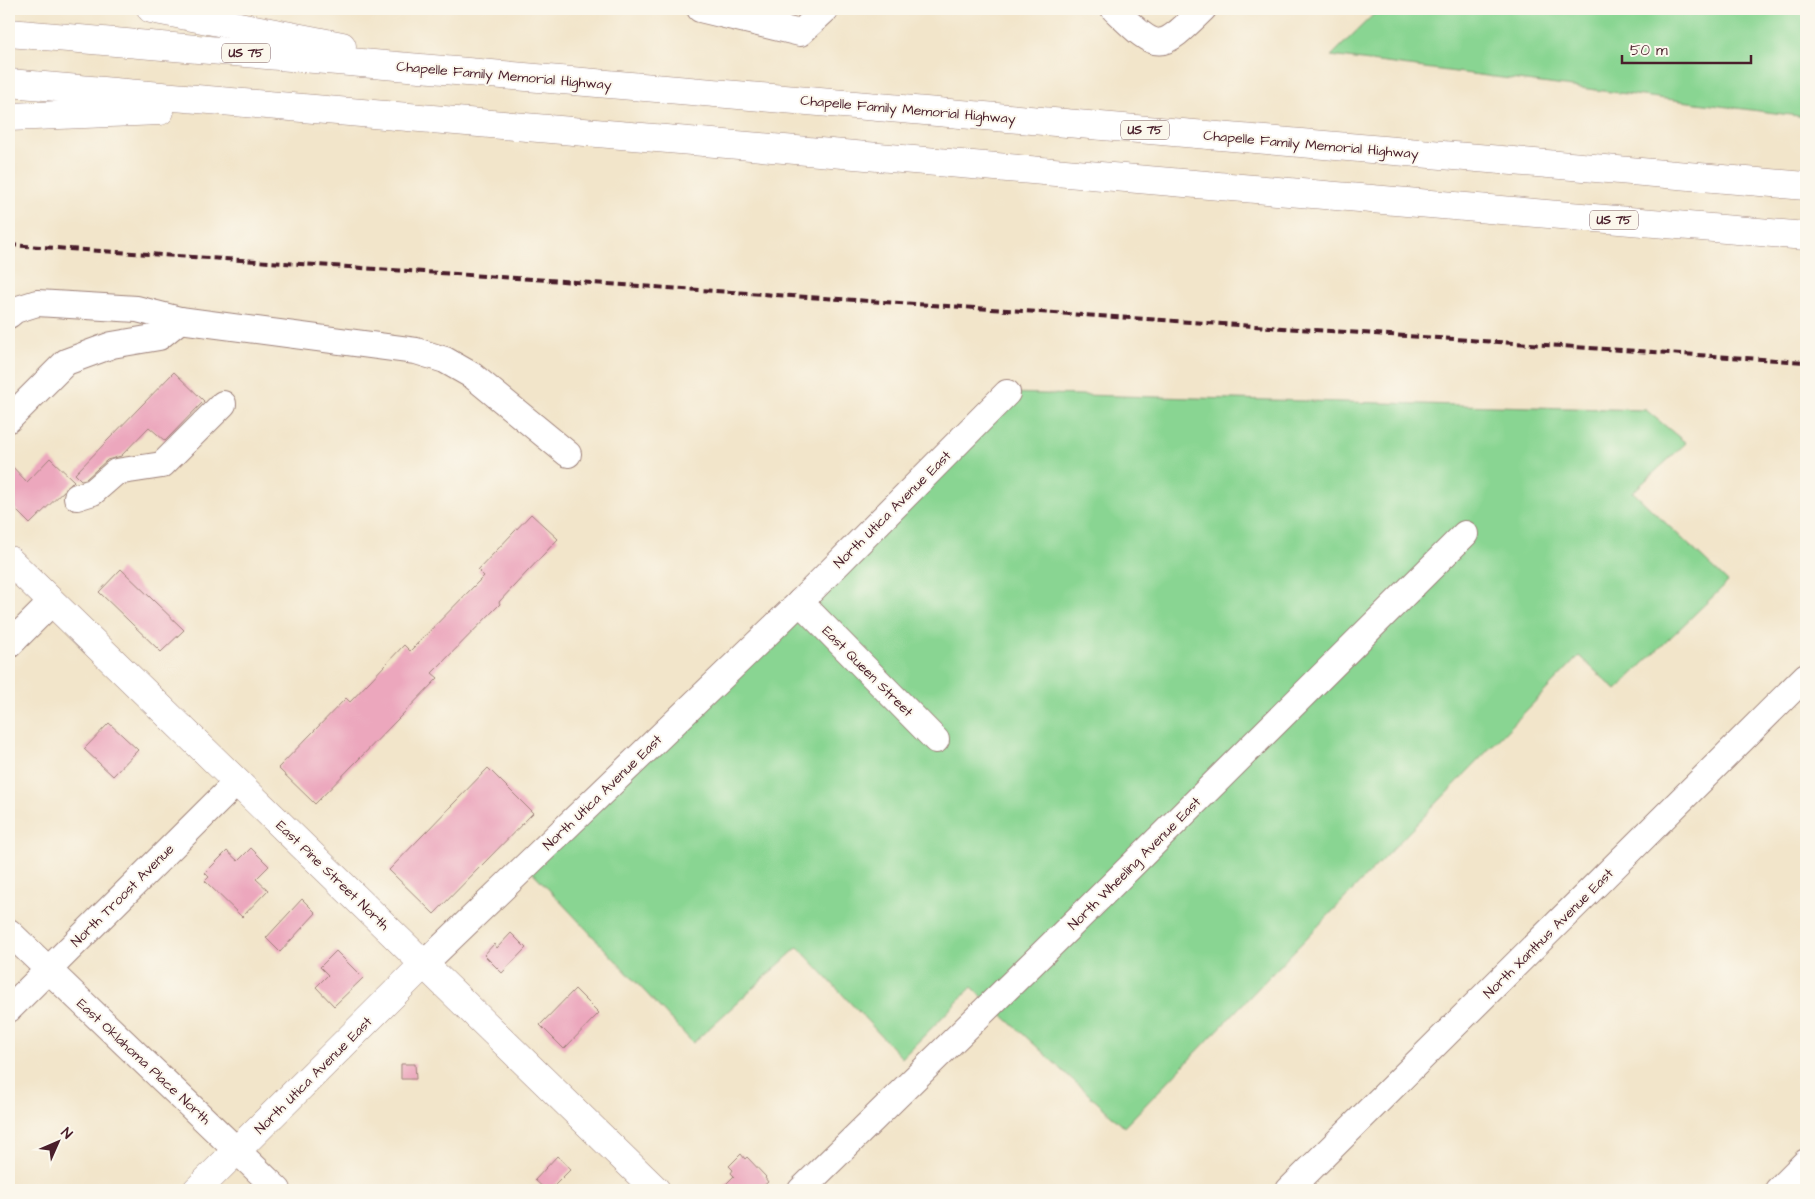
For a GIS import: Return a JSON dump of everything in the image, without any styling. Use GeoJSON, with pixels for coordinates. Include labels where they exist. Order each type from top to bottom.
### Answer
{"type":"FeatureCollection","features":[{"type":"Feature","properties":{"kind":"main road"},"geometry":{"type":"LineString","coordinates":[[151,9],[483,73]]}},
{"type":"Feature","properties":{"kind":"main road","name":"Chapelle Family Memorial Highway"},"geometry":{"type":"LineString","coordinates":[[9,33],[1806,186]]}},
{"type":"Feature","properties":{"kind":"main road","name":"US 75"},"geometry":{"type":"LineString","coordinates":[[9,83],[1806,236]]}},
{"type":"Feature","properties":{"kind":"main road"},"geometry":{"type":"LineString","coordinates":[[9,117],[96,112],[303,108]]}},
{"type":"Feature","properties":{"kind":"main road","name":"East Pine Street North"},"geometry":{"type":"LineString","coordinates":[[9,560],[656,1190]]}},
{"type":"Feature","properties":{"kind":"main road","name":"North Utica Avenue East"},"geometry":{"type":"LineString","coordinates":[[197,1190],[425,963]]}},
{"type":"Feature","properties":{"kind":"street"},"geometry":{"type":"LineString","coordinates":[[700,9],[800,33],[826,9]]}},
{"type":"Feature","properties":{"kind":"street"},"geometry":{"type":"LineString","coordinates":[[1114,9],[1144,37],[1161,42],[1171,39],[1178,34],[1203,9]]}},
{"type":"Feature","properties":{"kind":"street"},"geometry":{"type":"LineString","coordinates":[[9,315],[15,310],[37,303],[137,309],[180,320],[416,352],[446,360],[473,376],[568,454]]}},
{"type":"Feature","properties":{"kind":"street"},"geometry":{"type":"LineString","coordinates":[[9,418],[66,362],[112,345],[159,337],[180,320]]}},
{"type":"Feature","properties":{"kind":"street","name":"North Utica Avenue East"},"geometry":{"type":"LineString","coordinates":[[425,963],[800,602],[1007,393]]}},
{"type":"Feature","properties":{"kind":"street"},"geometry":{"type":"LineString","coordinates":[[77,496],[92,492],[116,472],[162,465],[223,404]]}},
{"type":"Feature","properties":{"kind":"street","name":"North Wheeling Avenue East"},"geometry":{"type":"LineString","coordinates":[[801,1190],[1089,908],[1465,534]]}},
{"type":"Feature","properties":{"kind":"street"},"geometry":{"type":"LineString","coordinates":[[9,646],[52,602]]}},
{"type":"Feature","properties":{"kind":"street","name":"East Queen Street"},"geometry":{"type":"LineString","coordinates":[[800,602],[936,740]]}},
{"type":"Feature","properties":{"kind":"street","name":"North Xanthus Avenue East"},"geometry":{"type":"LineString","coordinates":[[1289,1190],[1806,676]]}},
{"type":"Feature","properties":{"kind":"street","name":"North Troost Avenue"},"geometry":{"type":"LineString","coordinates":[[9,1009],[236,782]]}},
{"type":"Feature","properties":{"kind":"street","name":"East Oklahoma Place North"},"geometry":{"type":"LineString","coordinates":[[9,932],[278,1190]]}},
{"type":"Feature","properties":{"kind":"street"},"geometry":{"type":"LineString","coordinates":[[1778,1190],[1806,1162]]}},
{"type":"Feature","properties":{"kind":"green space"},"geometry":{"type":"Polygon","coordinates":[[[1379,9],[1806,9],[1806,117],[1331,56],[1379,9]]]}},
{"type":"Feature","properties":{"kind":"green space"},"geometry":{"type":"Polygon","coordinates":[[[1007,393],[1646,410],[1686,443],[1633,492],[1728,582],[1616,690],[1579,656],[1124,1127],[972,987],[902,1058],[798,947],[693,1043],[526,865],[1007,393]]]}},
{"type":"Feature","properties":{"kind":"building"},"geometry":{"type":"Polygon","coordinates":[[[174,372],[204,401],[165,441],[149,427],[121,456],[107,460],[86,479],[81,480],[75,474],[174,372]]]}},
{"type":"Feature","properties":{"kind":"building"},"geometry":{"type":"Polygon","coordinates":[[[50,458],[74,481],[30,524],[9,503],[9,463],[27,482],[50,458]]]}},
{"type":"Feature","properties":{"kind":"building"},"geometry":{"type":"Polygon","coordinates":[[[531,514],[558,539],[499,602],[500,604],[432,673],[438,678],[315,804],[278,768],[346,698],[350,702],[404,645],[410,651],[484,576],[478,570],[531,514]]]}},
{"type":"Feature","properties":{"kind":"building"},"geometry":{"type":"Polygon","coordinates":[[[121,569],[184,630],[161,652],[99,592],[121,569]]]}},
{"type":"Feature","properties":{"kind":"building"},"geometry":{"type":"Polygon","coordinates":[[[109,723],[138,750],[113,776],[84,749],[109,723]]]}},
{"type":"Feature","properties":{"kind":"building"},"geometry":{"type":"Polygon","coordinates":[[[488,768],[533,813],[434,914],[389,870],[488,768]]]}},
{"type":"Feature","properties":{"kind":"building"},"geometry":{"type":"Polygon","coordinates":[[[251,848],[269,866],[256,879],[268,890],[242,917],[205,881],[209,877],[205,873],[227,851],[238,861],[251,848]]]}},
{"type":"Feature","properties":{"kind":"building"},"geometry":{"type":"Polygon","coordinates":[[[302,899],[316,913],[280,952],[266,938],[302,899]]]}},
{"type":"Feature","properties":{"kind":"building"},"geometry":{"type":"Polygon","coordinates":[[[511,933],[526,948],[502,973],[484,955],[494,944],[497,948],[511,933]]]}},
{"type":"Feature","properties":{"kind":"building"},"geometry":{"type":"Polygon","coordinates":[[[336,951],[363,978],[334,1006],[316,987],[328,975],[320,967],[336,951]]]}},
{"type":"Feature","properties":{"kind":"building"},"geometry":{"type":"Polygon","coordinates":[[[575,989],[599,1013],[564,1049],[540,1025],[575,989]]]}},
{"type":"Feature","properties":{"kind":"building"},"geometry":{"type":"Polygon","coordinates":[[[401,1064],[415,1064],[416,1079],[401,1079],[401,1064]]]}},
{"type":"Feature","properties":{"kind":"building"},"geometry":{"type":"Polygon","coordinates":[[[741,1154],[745,1159],[747,1157],[766,1177],[768,1182],[759,1190],[720,1190],[734,1176],[731,1173],[733,1170],[729,1166],[741,1154]]]}},
{"type":"Feature","properties":{"kind":"building"},"geometry":{"type":"Polygon","coordinates":[[[557,1156],[571,1169],[550,1190],[546,1190],[535,1180],[557,1156]]]}},
{"type":"Feature","properties":{"kind":"railway"},"geometry":{"type":"LineString","coordinates":[[9,245],[1806,362]]}}]}
